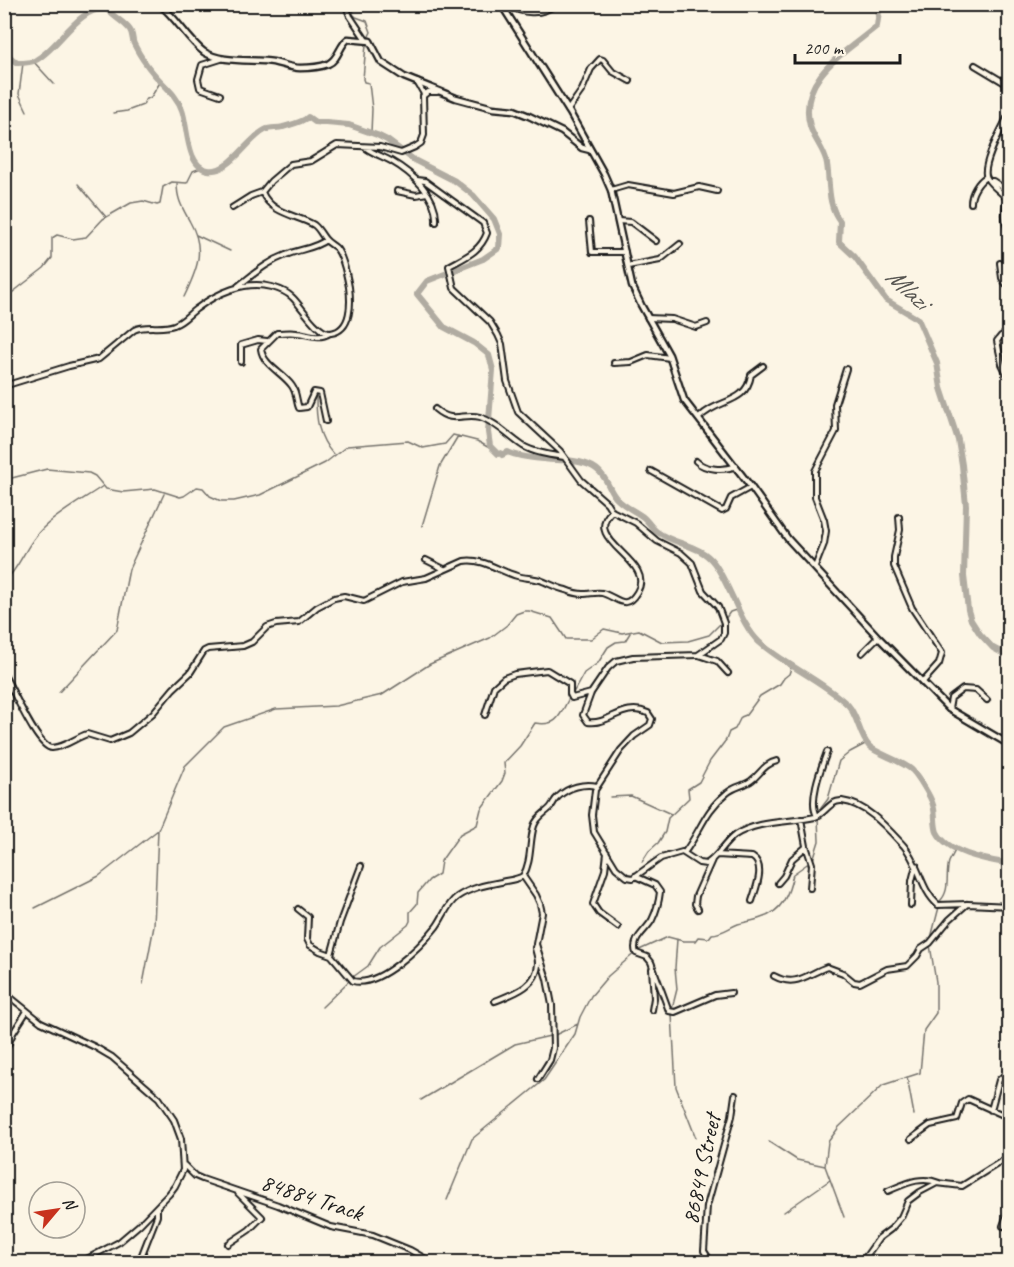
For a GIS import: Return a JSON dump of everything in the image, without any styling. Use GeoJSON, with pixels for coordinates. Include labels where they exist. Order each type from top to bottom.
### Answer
{"type":"FeatureCollection","features":[{"type":"Feature","properties":{"kind":"street"},"geometry":{"type":"LineString","coordinates":[[159,4],[198,46],[212,56],[260,60],[296,68],[309,68],[326,65],[333,61],[348,39],[366,40],[371,42],[379,59],[397,74],[456,98]]}},
{"type":"Feature","properties":{"kind":"street"},"geometry":{"type":"LineString","coordinates":[[345,4],[346,11],[366,40]]}},
{"type":"Feature","properties":{"kind":"street"},"geometry":{"type":"LineString","coordinates":[[501,4],[568,110],[611,190],[632,286],[671,358],[680,392],[788,539],[878,637],[949,709],[1010,745]]}},
{"type":"Feature","properties":{"kind":"street"},"geometry":{"type":"LineString","coordinates":[[507,4],[517,11],[538,12],[547,10],[555,4]]}},
{"type":"Feature","properties":{"kind":"street"},"geometry":{"type":"LineString","coordinates":[[220,95],[200,88],[198,79],[202,65],[225,58]]}},
{"type":"Feature","properties":{"kind":"street"},"geometry":{"type":"LineString","coordinates":[[568,110],[582,90],[594,65],[600,59],[612,71],[630,81]]}},
{"type":"Feature","properties":{"kind":"street"},"geometry":{"type":"LineString","coordinates":[[975,65],[1005,83],[1010,94]]}},
{"type":"Feature","properties":{"kind":"street"},"geometry":{"type":"LineString","coordinates":[[232,208],[262,192],[271,181],[295,163],[311,161],[337,145],[380,147],[403,152],[415,147],[423,138],[425,122],[422,99],[424,94],[417,82]]}},
{"type":"Feature","properties":{"kind":"street"},"geometry":{"type":"LineString","coordinates":[[424,94],[433,91],[486,106],[521,112],[562,132],[582,148],[590,150]]}},
{"type":"Feature","properties":{"kind":"street"},"geometry":{"type":"LineString","coordinates":[[1007,199],[987,179],[985,171],[992,148],[1010,112]]}},
{"type":"Feature","properties":{"kind":"street"},"geometry":{"type":"LineString","coordinates":[[365,148],[396,164],[417,180],[433,205],[436,222]]}},
{"type":"Feature","properties":{"kind":"street"},"geometry":{"type":"LineString","coordinates":[[417,180],[425,181],[461,208],[470,212],[483,223],[487,232],[477,250],[449,266],[454,288],[490,322],[498,335],[502,344],[507,381],[518,412],[565,458],[581,480],[612,511],[636,523],[657,541],[681,554],[695,567],[703,591],[718,607],[725,626],[720,639],[698,655]]}},
{"type":"Feature","properties":{"kind":"street"},"geometry":{"type":"LineString","coordinates":[[971,203],[973,193],[981,180],[993,181],[1009,191],[1005,219],[1010,233]]}},
{"type":"Feature","properties":{"kind":"street"},"geometry":{"type":"LineString","coordinates":[[611,190],[628,185],[674,193],[699,187],[717,191]]}},
{"type":"Feature","properties":{"kind":"street"},"geometry":{"type":"LineString","coordinates":[[397,191],[416,195],[428,194]]}},
{"type":"Feature","properties":{"kind":"street"},"geometry":{"type":"LineString","coordinates":[[262,192],[271,204],[287,215],[316,227],[336,248],[348,282],[349,316],[339,329],[325,336],[310,337],[298,333],[277,333],[262,346],[261,353],[269,364],[291,384],[297,395],[297,406],[302,409],[307,407],[314,392],[319,392],[326,421]]}},
{"type":"Feature","properties":{"kind":"street"},"geometry":{"type":"LineString","coordinates":[[589,220],[592,252],[625,252]]}},
{"type":"Feature","properties":{"kind":"street"},"geometry":{"type":"LineString","coordinates":[[618,221],[631,222],[656,240]]}},
{"type":"Feature","properties":{"kind":"street"},"geometry":{"type":"LineString","coordinates":[[4,386],[100,359],[134,330],[141,327],[175,325],[198,307],[236,287],[262,266],[326,240]]}},
{"type":"Feature","properties":{"kind":"street"},"geometry":{"type":"LineString","coordinates":[[628,266],[660,260],[680,244]]}},
{"type":"Feature","properties":{"kind":"street"},"geometry":{"type":"LineString","coordinates":[[1000,263],[1002,278],[1010,290]]}},
{"type":"Feature","properties":{"kind":"street"},"geometry":{"type":"LineString","coordinates":[[236,287],[261,285],[288,293],[318,326],[327,333],[331,333]]}},
{"type":"Feature","properties":{"kind":"street"},"geometry":{"type":"LineString","coordinates":[[648,318],[672,319],[696,327],[707,323]]}},
{"type":"Feature","properties":{"kind":"street"},"geometry":{"type":"LineString","coordinates":[[1010,331],[997,341],[1002,364],[1010,380]]}},
{"type":"Feature","properties":{"kind":"street"},"geometry":{"type":"LineString","coordinates":[[241,362],[241,345],[258,340],[267,341]]}},
{"type":"Feature","properties":{"kind":"street"},"geometry":{"type":"LineString","coordinates":[[614,363],[631,362],[653,355],[671,358]]}},
{"type":"Feature","properties":{"kind":"street"},"geometry":{"type":"LineString","coordinates":[[699,418],[704,412],[720,403],[744,393],[749,387],[751,375],[763,366]]}},
{"type":"Feature","properties":{"kind":"street"},"geometry":{"type":"LineString","coordinates":[[815,567],[824,544],[826,531],[823,515],[815,497],[815,471],[836,431],[835,404],[846,369]]}},
{"type":"Feature","properties":{"kind":"street"},"geometry":{"type":"LineString","coordinates":[[435,409],[441,414],[452,417],[478,416],[530,449],[565,458]]}},
{"type":"Feature","properties":{"kind":"street"},"geometry":{"type":"LineString","coordinates":[[696,461],[709,468],[735,466]]}},
{"type":"Feature","properties":{"kind":"street"},"geometry":{"type":"LineString","coordinates":[[651,471],[723,511],[734,496],[751,487]]}},
{"type":"Feature","properties":{"kind":"street"},"geometry":{"type":"LineString","coordinates":[[4,675],[33,728],[47,747],[66,745],[87,734],[113,740],[129,733],[149,717],[173,688],[190,673],[201,655],[208,649],[243,646],[252,642],[267,627],[299,622],[317,607],[334,598],[344,596],[364,601],[402,582],[422,579],[456,564],[471,560],[566,590],[585,594],[603,594],[627,602],[639,590],[640,578],[636,566],[614,546],[606,532],[605,520],[612,511]]}},
{"type":"Feature","properties":{"kind":"street"},"geometry":{"type":"LineString","coordinates":[[899,517],[900,530],[894,566],[912,608],[942,653],[939,664],[922,683]]}},
{"type":"Feature","properties":{"kind":"street"},"geometry":{"type":"LineString","coordinates":[[426,560],[444,570]]}},
{"type":"Feature","properties":{"kind":"street"},"geometry":{"type":"LineString","coordinates":[[862,653],[878,637]]}},
{"type":"Feature","properties":{"kind":"street"},"geometry":{"type":"LineString","coordinates":[[728,673],[717,661],[698,655],[619,659],[609,666],[591,693],[584,712],[584,718],[588,722],[598,722],[623,711],[636,709],[648,713],[652,719],[650,725],[625,745],[597,786],[592,815],[593,828],[618,870],[628,878],[635,876],[661,858],[684,853],[703,864],[741,832],[765,824],[817,816],[838,801],[861,809],[879,821],[917,864],[925,887],[938,905],[1010,906]]}},
{"type":"Feature","properties":{"kind":"street"},"geometry":{"type":"LineString","coordinates":[[485,715],[494,687],[504,678],[515,674],[547,670],[570,684],[572,698],[591,693]]}},
{"type":"Feature","properties":{"kind":"street"},"geometry":{"type":"LineString","coordinates":[[949,709],[951,698],[963,689],[976,690],[987,700]]}},
{"type":"Feature","properties":{"kind":"street"},"geometry":{"type":"LineString","coordinates":[[817,816],[814,807],[816,795],[814,788],[827,752]]}},
{"type":"Feature","properties":{"kind":"street"},"geometry":{"type":"LineString","coordinates":[[684,853],[703,820],[724,795],[749,782],[765,766],[777,761]]}},
{"type":"Feature","properties":{"kind":"street"},"geometry":{"type":"LineString","coordinates":[[523,876],[528,865],[534,825],[539,818],[550,808],[557,797],[573,788],[586,784],[597,786]]}},
{"type":"Feature","properties":{"kind":"street"},"geometry":{"type":"LineString","coordinates":[[801,819],[812,864],[810,888]]}},
{"type":"Feature","properties":{"kind":"street"},"geometry":{"type":"LineString","coordinates":[[778,883],[792,859],[806,846]]}},
{"type":"Feature","properties":{"kind":"street"},"geometry":{"type":"LineString","coordinates":[[607,852],[605,870],[593,904],[599,913],[618,927]]}},
{"type":"Feature","properties":{"kind":"street"},"geometry":{"type":"LineString","coordinates":[[714,857],[752,857],[757,860],[760,868],[752,901]]}},
{"type":"Feature","properties":{"kind":"street"},"geometry":{"type":"LineString","coordinates":[[698,909],[694,904],[696,896],[714,857]]}},
{"type":"Feature","properties":{"kind":"street"},"geometry":{"type":"LineString","coordinates":[[911,905],[912,881],[917,864]]}},
{"type":"Feature","properties":{"kind":"street"},"geometry":{"type":"LineString","coordinates":[[331,955],[340,922],[361,866]]}},
{"type":"Feature","properties":{"kind":"street"},"geometry":{"type":"LineString","coordinates":[[495,1000],[523,989],[529,983],[538,965],[536,944],[542,913],[536,895],[523,876]]}},
{"type":"Feature","properties":{"kind":"street"},"geometry":{"type":"LineString","coordinates":[[298,909],[308,917],[310,945],[331,955],[353,981],[361,983],[397,965],[415,951],[436,927],[456,898],[470,890],[523,876]]}},
{"type":"Feature","properties":{"kind":"street"},"geometry":{"type":"LineString","coordinates":[[635,876],[655,885],[660,892],[653,917],[634,946],[636,953],[647,957],[651,962],[664,999],[672,1012],[715,994],[731,993]]}},
{"type":"Feature","properties":{"kind":"street"},"geometry":{"type":"LineString","coordinates":[[774,976],[782,981],[794,981],[827,967],[843,973],[854,982],[861,983],[887,969],[907,966],[951,918],[968,904]]}},
{"type":"Feature","properties":{"kind":"street"},"geometry":{"type":"LineString","coordinates":[[536,944],[551,991],[553,1022],[553,1048],[550,1060],[538,1080]]}},
{"type":"Feature","properties":{"kind":"street"},"geometry":{"type":"LineString","coordinates":[[651,962],[654,998],[652,1010]]}},
{"type":"Feature","properties":{"kind":"street"},"geometry":{"type":"LineString","coordinates":[[4,992],[53,1028],[104,1051],[151,1091],[166,1107],[181,1139],[184,1164],[175,1186],[125,1236],[81,1263]]}},
{"type":"Feature","properties":{"kind":"street"},"geometry":{"type":"LineString","coordinates":[[5,1052],[13,1033],[27,1011]]}},
{"type":"Feature","properties":{"kind":"street"},"geometry":{"type":"LineString","coordinates":[[991,1110],[999,1080],[1010,1070]]}},
{"type":"Feature","properties":{"kind":"street","name":"86849 Street"},"geometry":{"type":"LineString","coordinates":[[711,1263],[704,1251],[707,1206],[732,1116],[735,1095]]}},
{"type":"Feature","properties":{"kind":"street"},"geometry":{"type":"LineString","coordinates":[[911,1139],[930,1125],[957,1119],[964,1100],[973,1100],[991,1110],[1010,1116]]}},
{"type":"Feature","properties":{"kind":"street"},"geometry":{"type":"LineString","coordinates":[[888,1191],[916,1180],[931,1180],[962,1186],[1010,1156]]}},
{"type":"Feature","properties":{"kind":"street","name":"84884 Track"},"geometry":{"type":"LineString","coordinates":[[184,1164],[195,1176],[278,1205],[331,1227],[373,1235],[410,1250],[431,1263]]}},
{"type":"Feature","properties":{"kind":"street"},"geometry":{"type":"LineString","coordinates":[[862,1263],[879,1238],[901,1217],[908,1201],[929,1186],[940,1183]]}},
{"type":"Feature","properties":{"kind":"street"},"geometry":{"type":"LineString","coordinates":[[228,1244],[249,1230],[262,1217],[235,1191]]}},
{"type":"Feature","properties":{"kind":"street"},"geometry":{"type":"LineString","coordinates":[[141,1262],[157,1216],[156,1206]]}},
{"type":"Feature","properties":{"kind":"street"},"geometry":{"type":"LineString","coordinates":[[1003,1226],[1010,1207]]}},
{"type":"Feature","properties":{"kind":"waterway"},"geometry":{"type":"LineString","coordinates":[[355,4],[353,14],[367,21],[371,32],[368,38]]}},
{"type":"Feature","properties":{"kind":"waterway","name":"Mlazi"},"geometry":{"type":"LineString","coordinates":[[880,4],[877,26],[839,56],[817,80],[808,109],[810,126],[826,159],[831,201],[840,221],[839,242],[855,257],[886,300],[918,319],[937,363],[941,388],[958,440],[962,465],[966,505],[964,576],[968,610],[980,634],[993,648],[1010,657]]}},
{"type":"Feature","properties":{"kind":"waterway"},"geometry":{"type":"LineString","coordinates":[[4,47],[17,63],[34,61],[45,54],[78,20],[97,10],[107,9],[128,27],[143,60],[177,100],[184,117],[192,154],[195,162],[201,167],[208,170],[224,167],[265,130],[281,128],[308,117],[315,122],[349,125],[377,135],[414,160],[455,181],[473,195],[494,219],[500,234],[499,248],[483,259],[427,281],[417,294],[444,327],[474,343],[489,355],[493,370],[488,432],[490,446],[502,455],[508,452],[519,456],[566,460]]}},
{"type":"Feature","properties":{"kind":"waterway"},"geometry":{"type":"LineString","coordinates":[[366,44],[363,79],[364,82],[369,83],[372,109],[371,133]]}},
{"type":"Feature","properties":{"kind":"waterway"},"geometry":{"type":"LineString","coordinates":[[33,61],[54,84]]}},
{"type":"Feature","properties":{"kind":"waterway"},"geometry":{"type":"LineString","coordinates":[[23,63],[19,94],[27,111]]}},
{"type":"Feature","properties":{"kind":"waterway"},"geometry":{"type":"LineString","coordinates":[[113,113],[143,105],[161,81]]}},
{"type":"Feature","properties":{"kind":"waterway"},"geometry":{"type":"LineString","coordinates":[[4,299],[44,268],[52,258],[52,238],[57,235],[73,239],[86,237],[103,219],[131,203],[143,201],[160,204],[163,187],[172,182],[187,183],[193,171],[201,168]]}},
{"type":"Feature","properties":{"kind":"waterway"},"geometry":{"type":"LineString","coordinates":[[177,183],[179,199],[195,232],[199,251],[196,269],[184,297]]}},
{"type":"Feature","properties":{"kind":"waterway"},"geometry":{"type":"LineString","coordinates":[[78,184],[106,217]]}},
{"type":"Feature","properties":{"kind":"waterway"},"geometry":{"type":"LineString","coordinates":[[196,235],[230,251]]}},
{"type":"Feature","properties":{"kind":"waterway"},"geometry":{"type":"LineString","coordinates":[[316,397],[319,427],[324,441],[333,454]]}},
{"type":"Feature","properties":{"kind":"waterway"},"geometry":{"type":"LineString","coordinates":[[4,480],[47,469],[89,473],[95,476],[106,489],[123,492],[155,489],[180,497],[197,487],[203,488],[210,496],[221,501],[234,501],[260,495],[325,463],[347,446],[408,441],[423,448],[445,444],[453,435],[477,441],[493,450]]}},
{"type":"Feature","properties":{"kind":"waterway"},"geometry":{"type":"LineString","coordinates":[[422,526],[440,466],[458,436]]}},
{"type":"Feature","properties":{"kind":"waterway"},"geometry":{"type":"LineString","coordinates":[[567,460],[592,466],[600,472],[617,499],[643,517],[656,531],[702,552],[714,563],[746,625],[759,642],[838,696],[851,709],[869,746],[907,766],[915,773],[932,801],[936,829],[942,840],[969,855],[1010,864]]}},
{"type":"Feature","properties":{"kind":"waterway"},"geometry":{"type":"LineString","coordinates":[[4,582],[36,535],[48,523],[103,486]]}},
{"type":"Feature","properties":{"kind":"waterway"},"geometry":{"type":"LineString","coordinates":[[59,692],[117,630],[129,569],[164,494]]}},
{"type":"Feature","properties":{"kind":"waterway"},"geometry":{"type":"LineString","coordinates":[[725,619],[730,612],[739,609]]}},
{"type":"Feature","properties":{"kind":"waterway"},"geometry":{"type":"LineString","coordinates":[[35,908],[99,876],[158,830],[185,766],[224,727],[276,709],[336,706],[382,695],[430,664],[490,638],[507,625],[516,614],[524,611],[552,618],[566,639],[591,639],[604,629],[622,633],[639,630],[662,642],[688,641],[709,635],[722,622]]}},
{"type":"Feature","properties":{"kind":"waterway"},"geometry":{"type":"LineString","coordinates":[[572,695],[584,673],[598,663],[608,647],[616,642],[625,641],[630,633]]}},
{"type":"Feature","properties":{"kind":"waterway"},"geometry":{"type":"LineString","coordinates":[[642,862],[665,832],[668,818],[689,798],[688,789],[699,782],[729,732],[735,729],[741,717],[746,715],[760,696],[780,684],[789,674],[792,665]]}},
{"type":"Feature","properties":{"kind":"waterway"},"geometry":{"type":"LineString","coordinates":[[353,977],[368,966],[380,947],[408,925],[410,912],[417,904],[418,893],[429,880],[439,874],[441,861],[460,834],[477,825],[481,809],[502,781],[505,773],[504,763],[520,746],[535,723],[543,724],[553,721],[569,698]]}},
{"type":"Feature","properties":{"kind":"waterway"},"geometry":{"type":"LineString","coordinates":[[818,812],[828,799],[839,761],[867,743]]}},
{"type":"Feature","properties":{"kind":"waterway"},"geometry":{"type":"LineString","coordinates":[[610,797],[631,796],[671,814]]}},
{"type":"Feature","properties":{"kind":"waterway"},"geometry":{"type":"LineString","coordinates":[[813,860],[819,841],[818,818]]}},
{"type":"Feature","properties":{"kind":"waterway"},"geometry":{"type":"LineString","coordinates":[[143,984],[154,926],[158,830]]}},
{"type":"Feature","properties":{"kind":"waterway"},"geometry":{"type":"LineString","coordinates":[[940,901],[947,887],[949,862],[956,848]]}},
{"type":"Feature","properties":{"kind":"waterway"},"geometry":{"type":"LineString","coordinates":[[447,1200],[472,1139],[544,1080],[575,1034],[580,1017],[591,996],[608,976],[637,951],[668,937],[683,941],[695,941],[698,937],[709,938],[712,934],[768,915],[783,901],[793,874],[810,862]]}},
{"type":"Feature","properties":{"kind":"waterway"},"geometry":{"type":"LineString","coordinates":[[931,938],[939,907]]}},
{"type":"Feature","properties":{"kind":"waterway"},"geometry":{"type":"LineString","coordinates":[[672,1009],[677,989],[675,968],[677,939]]}},
{"type":"Feature","properties":{"kind":"waterway"},"geometry":{"type":"LineString","coordinates":[[844,1217],[825,1166],[828,1142],[839,1127],[883,1085],[920,1073],[924,1030],[936,1013],[936,982],[930,945]]}},
{"type":"Feature","properties":{"kind":"waterway"},"geometry":{"type":"LineString","coordinates":[[322,1007],[350,980]]}},
{"type":"Feature","properties":{"kind":"waterway"},"geometry":{"type":"LineString","coordinates":[[672,1014],[676,1087],[696,1138]]}},
{"type":"Feature","properties":{"kind":"waterway"},"geometry":{"type":"LineString","coordinates":[[555,1035],[578,1024]]}},
{"type":"Feature","properties":{"kind":"waterway"},"geometry":{"type":"LineString","coordinates":[[421,1100],[515,1044],[550,1036]]}},
{"type":"Feature","properties":{"kind":"waterway"},"geometry":{"type":"LineString","coordinates":[[907,1077],[914,1115]]}},
{"type":"Feature","properties":{"kind":"waterway"},"geometry":{"type":"LineString","coordinates":[[1007,1094],[1010,1091]]}},
{"type":"Feature","properties":{"kind":"waterway"},"geometry":{"type":"LineString","coordinates":[[769,1142],[797,1160],[825,1166]]}},
{"type":"Feature","properties":{"kind":"waterway"},"geometry":{"type":"LineString","coordinates":[[784,1212],[830,1180]]}}]}
